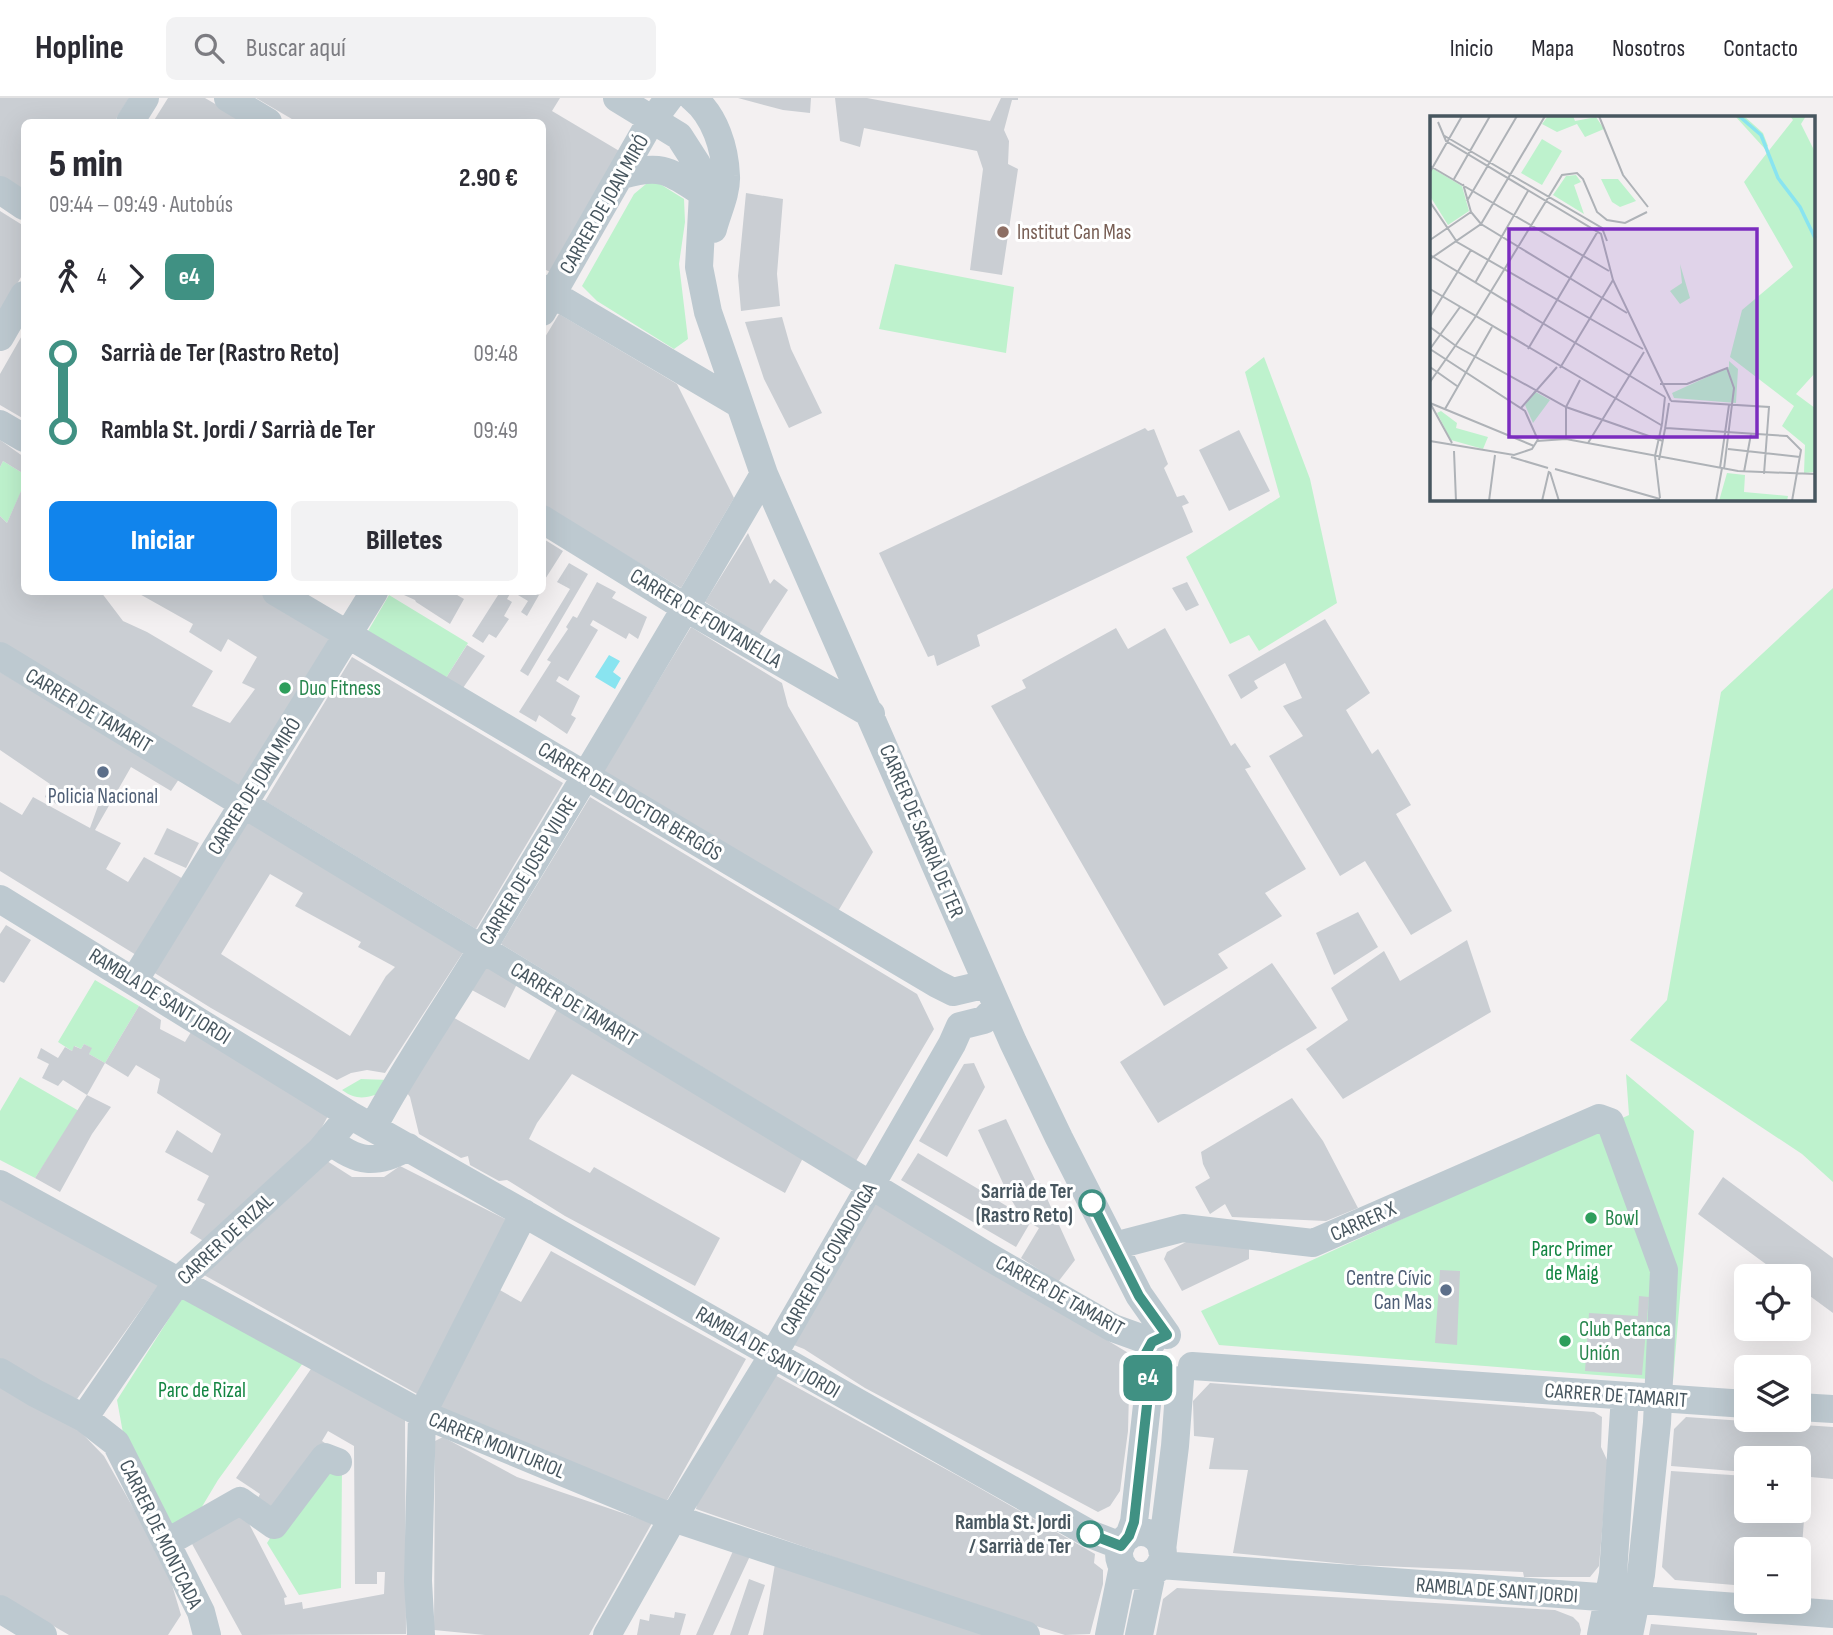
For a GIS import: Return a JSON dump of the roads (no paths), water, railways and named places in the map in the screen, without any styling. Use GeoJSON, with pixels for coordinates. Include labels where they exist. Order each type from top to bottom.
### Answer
{"type":"FeatureCollection","features":[{"type":"Feature","properties":{"kind":"street"},"geometry":{"type":"LineString","coordinates":[[132,119],[145,98]]}},
{"type":"Feature","properties":{"kind":"street"},"geometry":{"type":"LineString","coordinates":[[228,98],[263,119]]}},
{"type":"Feature","properties":{"kind":"street","name":"CARRER DE SARRIÀ DE TER"},"geometry":{"type":"LineString","coordinates":[[617,98],[661,109],[697,164],[703,193],[698,267],[708,312],[764,474],[992,996],[1059,1138],[1139,1296],[1155,1349]]}},
{"type":"Feature","properties":{"kind":"street","name":"CARRER DE SARRIÀ DE TER"},"geometry":{"type":"LineString","coordinates":[[693,98],[702,106],[720,137],[726,178],[711,238],[708,312]]}},
{"type":"Feature","properties":{"kind":"street","name":"CARRER DE JOAN MIRÓ"},"geometry":{"type":"LineString","coordinates":[[546,298],[661,109]]}},
{"type":"Feature","properties":{"kind":"street"},"geometry":{"type":"LineString","coordinates":[[622,175],[641,169],[668,171],[703,193]]}},
{"type":"Feature","properties":{"kind":"street"},"geometry":{"type":"LineString","coordinates":[[0,190],[21,204]]}},
{"type":"Feature","properties":{"kind":"street"},"geometry":{"type":"LineString","coordinates":[[546,298],[739,404]]}},
{"type":"Feature","properties":{"kind":"street"},"geometry":{"type":"LineString","coordinates":[[0,337],[21,300]]}},
{"type":"Feature","properties":{"kind":"street"},"geometry":{"type":"LineString","coordinates":[[0,424],[21,436]]}},
{"type":"Feature","properties":{"kind":"street","name":"CARRER DE JOSEP VIURE"},"geometry":{"type":"LineString","coordinates":[[362,1121],[397,1083],[482,948],[764,474]]}},
{"type":"Feature","properties":{"kind":"street","name":"CARRER DE FONTANELLA"},"geometry":{"type":"LineString","coordinates":[[546,521],[686,608],[871,714]]}},
{"type":"Feature","properties":{"kind":"street","name":"CARRER DEL DOCTOR BERGÓS"},"geometry":{"type":"LineString","coordinates":[[281,595],[953,992],[992,996]]}},
{"type":"Feature","properties":{"kind":"street","name":"CARRER DE JOAN MIRÓ"},"geometry":{"type":"LineString","coordinates":[[134,981],[372,595]]}},
{"type":"Feature","properties":{"kind":"street","name":"CARRER DE TAMARIT"},"geometry":{"type":"LineString","coordinates":[[0,656],[989,1256],[1112,1328],[1155,1349]]}},
{"type":"Feature","properties":{"kind":"street","name":"RAMBLA DE SANT JORDI"},"geometry":{"type":"LineString","coordinates":[[0,899],[362,1121],[1090,1534],[1124,1549]]}},
{"type":"Feature","properties":{"kind":"street","name":"CARRER DE COVADONGA"},"geometry":{"type":"LineString","coordinates":[[607,1635],[673,1518],[773,1355],[960,1026],[984,1020],[992,996]]}},
{"type":"Feature","properties":{"kind":"street","name":"CARRER X"},"geometry":{"type":"LineString","coordinates":[[1114,1246],[1183,1228],[1313,1243],[1599,1118],[1610,1122],[1664,1270],[1658,1399]]}},
{"type":"Feature","properties":{"kind":"street","name":"CARRER DE RIZAL"},"geometry":{"type":"LineString","coordinates":[[84,1418],[177,1282],[329,1140],[362,1121]]}},
{"type":"Feature","properties":{"kind":"street"},"geometry":{"type":"LineString","coordinates":[[329,1140],[343,1152],[360,1159],[385,1157],[413,1150]]}},
{"type":"Feature","properties":{"kind":"street","name":"CARRER MONTURIOL"},"geometry":{"type":"LineString","coordinates":[[0,1184],[422,1414],[673,1518],[1027,1635]]}},
{"type":"Feature","properties":{"kind":"street"},"geometry":{"type":"LineString","coordinates":[[421,1635],[418,1581],[422,1414],[524,1213]]}},
{"type":"Feature","properties":{"kind":"street"},"geometry":{"type":"LineString","coordinates":[[1109,1635],[1124,1549],[1134,1522],[1155,1349],[1174,1336],[1187,1344],[1193,1358],[1186,1373],[1158,1563],[1139,1635]]}},
{"type":"Feature","properties":{"kind":"street"},"geometry":{"type":"LineString","coordinates":[[1155,1349],[1155,1378],[1167,1382],[1186,1373]]}},
{"type":"Feature","properties":{"kind":"street","name":"CARRER DE MONTCADA"},"geometry":{"type":"LineString","coordinates":[[0,1372],[84,1418],[116,1443],[201,1612],[207,1635]]}},
{"type":"Feature","properties":{"kind":"street","name":"CARRER DE TAMARIT"},"geometry":{"type":"LineString","coordinates":[[1186,1373],[1734,1403]]}},
{"type":"Feature","properties":{"kind":"street"},"geometry":{"type":"LineString","coordinates":[[1625,1396],[1613,1574],[1622,1599],[1629,1635]]}},
{"type":"Feature","properties":{"kind":"street"},"geometry":{"type":"LineString","coordinates":[[1601,1635],[1622,1599],[1642,1575],[1658,1399]]}},
{"type":"Feature","properties":{"kind":"street"},"geometry":{"type":"LineString","coordinates":[[1811,1408],[1833,1409]]}},
{"type":"Feature","properties":{"kind":"street"},"geometry":{"type":"LineString","coordinates":[[166,1543],[240,1501],[274,1525],[325,1457],[338,1462]]}},
{"type":"Feature","properties":{"kind":"street"},"geometry":{"type":"LineString","coordinates":[[1143,1532],[1150,1534],[1160,1544],[1158,1563],[1139,1576],[1127,1571],[1124,1549],[1143,1532]]}},
{"type":"Feature","properties":{"kind":"street","name":"RAMBLA DE SANT JORDI"},"geometry":{"type":"LineString","coordinates":[[1158,1563],[1622,1599],[1785,1623],[1833,1614]]}},
{"type":"Feature","properties":{"kind":"street"},"geometry":{"type":"LineString","coordinates":[[0,1609],[43,1635]]}},
{"type":"Feature","properties":{"kind":"water"},"geometry":{"type":"Polygon","coordinates":[[[609,655],[620,661],[613,672],[621,678],[615,689],[595,677],[609,655]]]}},
{"type":"Feature","properties":{"kind":"place","name":"Institut Can Mas"},"geometry":{"type":"Point","coordinates":[1003,232]}},
{"type":"Feature","properties":{"kind":"place","name":"Duo Fitness"},"geometry":{"type":"Point","coordinates":[285,688]}},
{"type":"Feature","properties":{"kind":"place","name":"Policia Nacional"},"geometry":{"type":"Point","coordinates":[103,772]}},
{"type":"Feature","properties":{"kind":"place","name":"Sarrià de Ter (Rastro Reto)"},"geometry":{"type":"Point","coordinates":[1092,1203]}},
{"type":"Feature","properties":{"kind":"place","name":"Bowl"},"geometry":{"type":"Point","coordinates":[1591,1218]}},
{"type":"Feature","properties":{"kind":"place","name":"Centre Cívic Can Mas"},"geometry":{"type":"Point","coordinates":[1446,1290]}},
{"type":"Feature","properties":{"kind":"place","name":"Club Petanca Unión"},"geometry":{"type":"Point","coordinates":[1565,1341]}},
{"type":"Feature","properties":{"kind":"place","name":"Rambla St. Jordi / Sarrià de Ter"},"geometry":{"type":"Point","coordinates":[1090,1534]}},
{"type":"Feature","properties":{"kind":"park label","name":"Parc Primer de Maig"},"geometry":{"type":"Point","coordinates":[1572,1261]}},
{"type":"Feature","properties":{"kind":"park label","name":"Parc de Rizal"},"geometry":{"type":"Point","coordinates":[202,1390]}}]}
